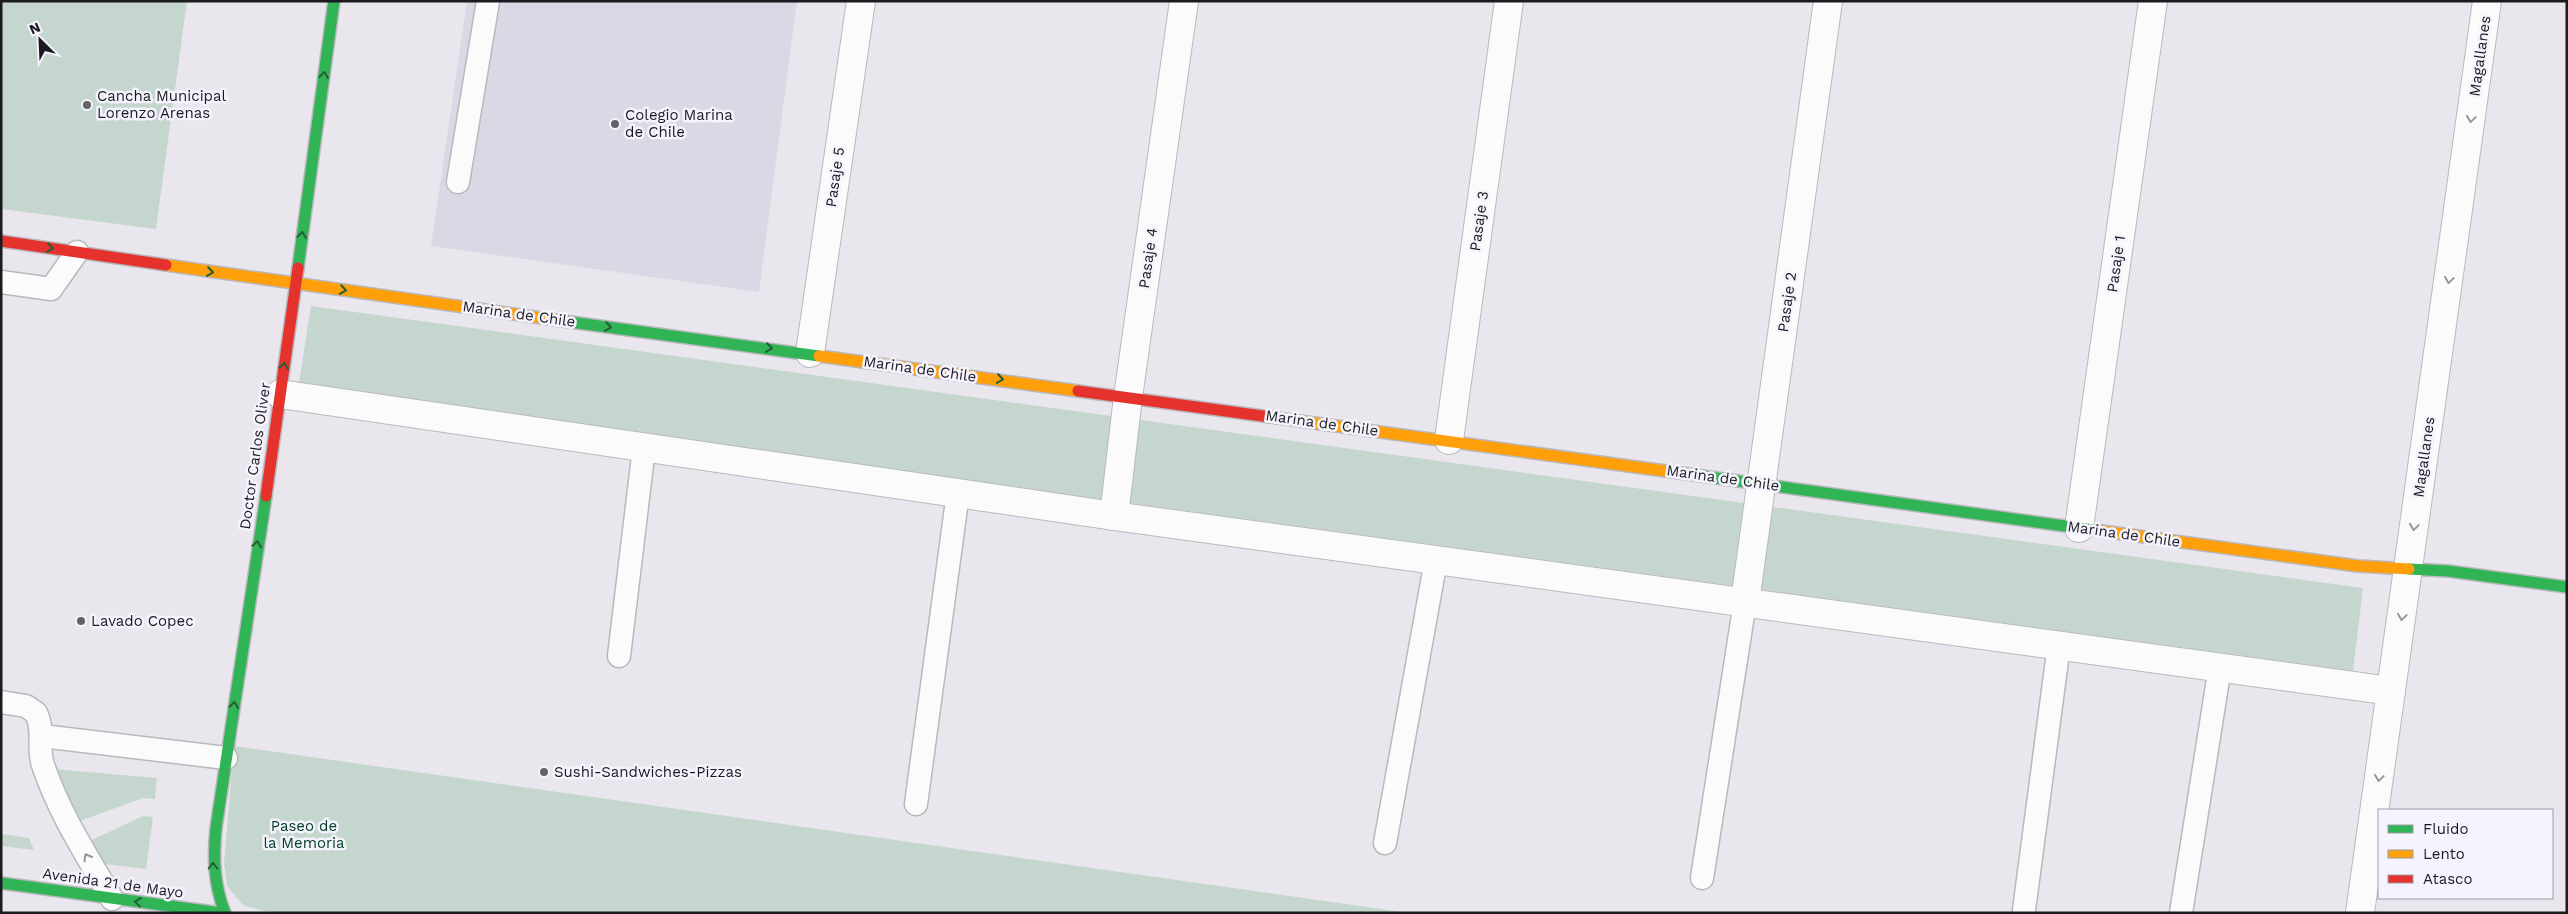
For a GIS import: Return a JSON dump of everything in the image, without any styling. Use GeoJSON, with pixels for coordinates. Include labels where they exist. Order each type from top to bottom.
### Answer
{"type":"FeatureCollection","features":[{"type":"Feature","properties":{"kind":"street","name":"Doctor Carlos Oliver"},"geometry":{"type":"LineString","coordinates":[[225,913],[218,896],[213,864],[226,758],[280,394],[334,1]]}},
{"type":"Feature","properties":{"kind":"street","name":"Pasaje 5"},"geometry":{"type":"LineString","coordinates":[[810,354],[861,1]]}},
{"type":"Feature","properties":{"kind":"street","name":"Pasaje 4"},"geometry":{"type":"LineString","coordinates":[[1114,516],[1128,397],[1184,1]]}},
{"type":"Feature","properties":{"kind":"street","name":"Pasaje 3"},"geometry":{"type":"LineString","coordinates":[[1449,440],[1509,1]]}},
{"type":"Feature","properties":{"kind":"street","name":"Pasaje 2"},"geometry":{"type":"LineString","coordinates":[[1745,602],[1828,1]]}},
{"type":"Feature","properties":{"kind":"street","name":"Pasaje 1"},"geometry":{"type":"LineString","coordinates":[[2080,528],[2153,1]]}},
{"type":"Feature","properties":{"kind":"street","name":"Magallanes"},"geometry":{"type":"LineString","coordinates":[[2360,913],[2488,1]]}},
{"type":"Feature","properties":{"kind":"street","name":"Marina de Chile"},"geometry":{"type":"LineString","coordinates":[[1,241],[295,284],[1449,440],[2358,566],[2448,571],[2567,587]]}},
{"type":"Feature","properties":{"kind":"street"},"geometry":{"type":"LineString","coordinates":[[280,394],[1114,516],[2391,691]]}},
{"type":"Feature","properties":{"kind":"street","name":"Avenida 21 de Mayo"},"geometry":{"type":"LineString","coordinates":[[1,883],[221,913]]}},
{"type":"Feature","properties":{"kind":"lane"},"geometry":{"type":"LineString","coordinates":[[458,182],[488,1]]}},
{"type":"Feature","properties":{"kind":"lane"},"geometry":{"type":"LineString","coordinates":[[1,282],[51,290],[77,252]]}},
{"type":"Feature","properties":{"kind":"lane"},"geometry":{"type":"LineString","coordinates":[[619,656],[644,448]]}},
{"type":"Feature","properties":{"kind":"lane"},"geometry":{"type":"LineString","coordinates":[[916,804],[958,493]]}},
{"type":"Feature","properties":{"kind":"lane"},"geometry":{"type":"LineString","coordinates":[[1385,843],[1436,560]]}},
{"type":"Feature","properties":{"kind":"lane"},"geometry":{"type":"LineString","coordinates":[[1702,878],[1745,602]]}},
{"type":"Feature","properties":{"kind":"lane"},"geometry":{"type":"LineString","coordinates":[[2024,910],[2059,645]]}},
{"type":"Feature","properties":{"kind":"lane"},"geometry":{"type":"LineString","coordinates":[[2182,913],[2220,667]]}},
{"type":"Feature","properties":{"kind":"lane"},"geometry":{"type":"LineString","coordinates":[[1,702],[26,706],[36,712],[42,736],[42,763],[68,825],[112,899]]}},
{"type":"Feature","properties":{"kind":"lane"},"geometry":{"type":"LineString","coordinates":[[42,736],[226,758]]}},
{"type":"Feature","properties":{"kind":"shaded area","name":"Colegio Marina de Chile"},"geometry":{"type":"Polygon","coordinates":[[[467,1],[797,1],[759,292],[431,246],[467,1]]]}},
{"type":"Feature","properties":{"kind":"green space","name":"Cancha Municipal Lorenzo Arenas"},"geometry":{"type":"Polygon","coordinates":[[[1,1],[187,1],[156,229],[1,209],[1,1]]]}},
{"type":"Feature","properties":{"kind":"green space"},"geometry":{"type":"Polygon","coordinates":[[[311,306],[2363,588],[2353,671],[298,389],[311,306]]]}},
{"type":"Feature","properties":{"kind":"green space","name":"Paseo de la Memoria"},"geometry":{"type":"Polygon","coordinates":[[[234,746],[1409,913],[280,913],[243,905],[227,886],[224,863],[234,746]]]}},
{"type":"Feature","properties":{"kind":"green space"},"geometry":{"type":"Polygon","coordinates":[[[53,769],[157,778],[155,799],[143,798],[80,821],[53,769]]]}},
{"type":"Feature","properties":{"kind":"green space"},"geometry":{"type":"Polygon","coordinates":[[[143,816],[153,817],[146,869],[104,864],[92,840],[143,816]]]}},
{"type":"Feature","properties":{"kind":"green space"},"geometry":{"type":"Polygon","coordinates":[[[1,834],[29,838],[34,850],[1,846],[1,834]]]}},
{"type":"Feature","properties":{"kind":"traffic: fast"},"geometry":{"type":"LineString","coordinates":[[298,268],[334,1]]}},
{"type":"Feature","properties":{"kind":"traffic: fast"},"geometry":{"type":"LineString","coordinates":[[563,321],[819,356]]}},
{"type":"Feature","properties":{"kind":"traffic: fast"},"geometry":{"type":"LineString","coordinates":[[1702,476],[2094,530]]}},
{"type":"Feature","properties":{"kind":"traffic: fast"},"geometry":{"type":"LineString","coordinates":[[225,913],[221,903],[215,871],[216,828],[266,496]]}},
{"type":"Feature","properties":{"kind":"traffic: fast"},"geometry":{"type":"LineString","coordinates":[[2409,569],[2448,571],[2567,587]]}},
{"type":"Feature","properties":{"kind":"traffic: fast"},"geometry":{"type":"LineString","coordinates":[[1,883],[221,913]]}},
{"type":"Feature","properties":{"kind":"traffic: slow"},"geometry":{"type":"LineString","coordinates":[[166,265],[563,321]]}},
{"type":"Feature","properties":{"kind":"traffic: slow"},"geometry":{"type":"LineString","coordinates":[[819,356],[1078,391]]}},
{"type":"Feature","properties":{"kind":"traffic: slow"},"geometry":{"type":"LineString","coordinates":[[1270,417],[1702,476]]}},
{"type":"Feature","properties":{"kind":"traffic: slow"},"geometry":{"type":"LineString","coordinates":[[2094,530],[2358,566],[2409,569]]}},
{"type":"Feature","properties":{"kind":"traffic: jam"},"geometry":{"type":"LineString","coordinates":[[1,241],[166,265]]}},
{"type":"Feature","properties":{"kind":"traffic: jam"},"geometry":{"type":"LineString","coordinates":[[266,496],[298,268]]}},
{"type":"Feature","properties":{"kind":"traffic: jam"},"geometry":{"type":"LineString","coordinates":[[1078,391],[1270,417]]}},
{"type":"Feature","properties":{"kind":"place","name":"Cancha Municipal Lorenzo Arenas"},"geometry":{"type":"Point","coordinates":[87,105]}},
{"type":"Feature","properties":{"kind":"place","name":"Colegio Marina de Chile"},"geometry":{"type":"Point","coordinates":[615,124]}},
{"type":"Feature","properties":{"kind":"place","name":"Lavado Copec"},"geometry":{"type":"Point","coordinates":[81,621]}},
{"type":"Feature","properties":{"kind":"place","name":"Sushi-Sandwiches-Pizzas"},"geometry":{"type":"Point","coordinates":[544,772]}}]}
